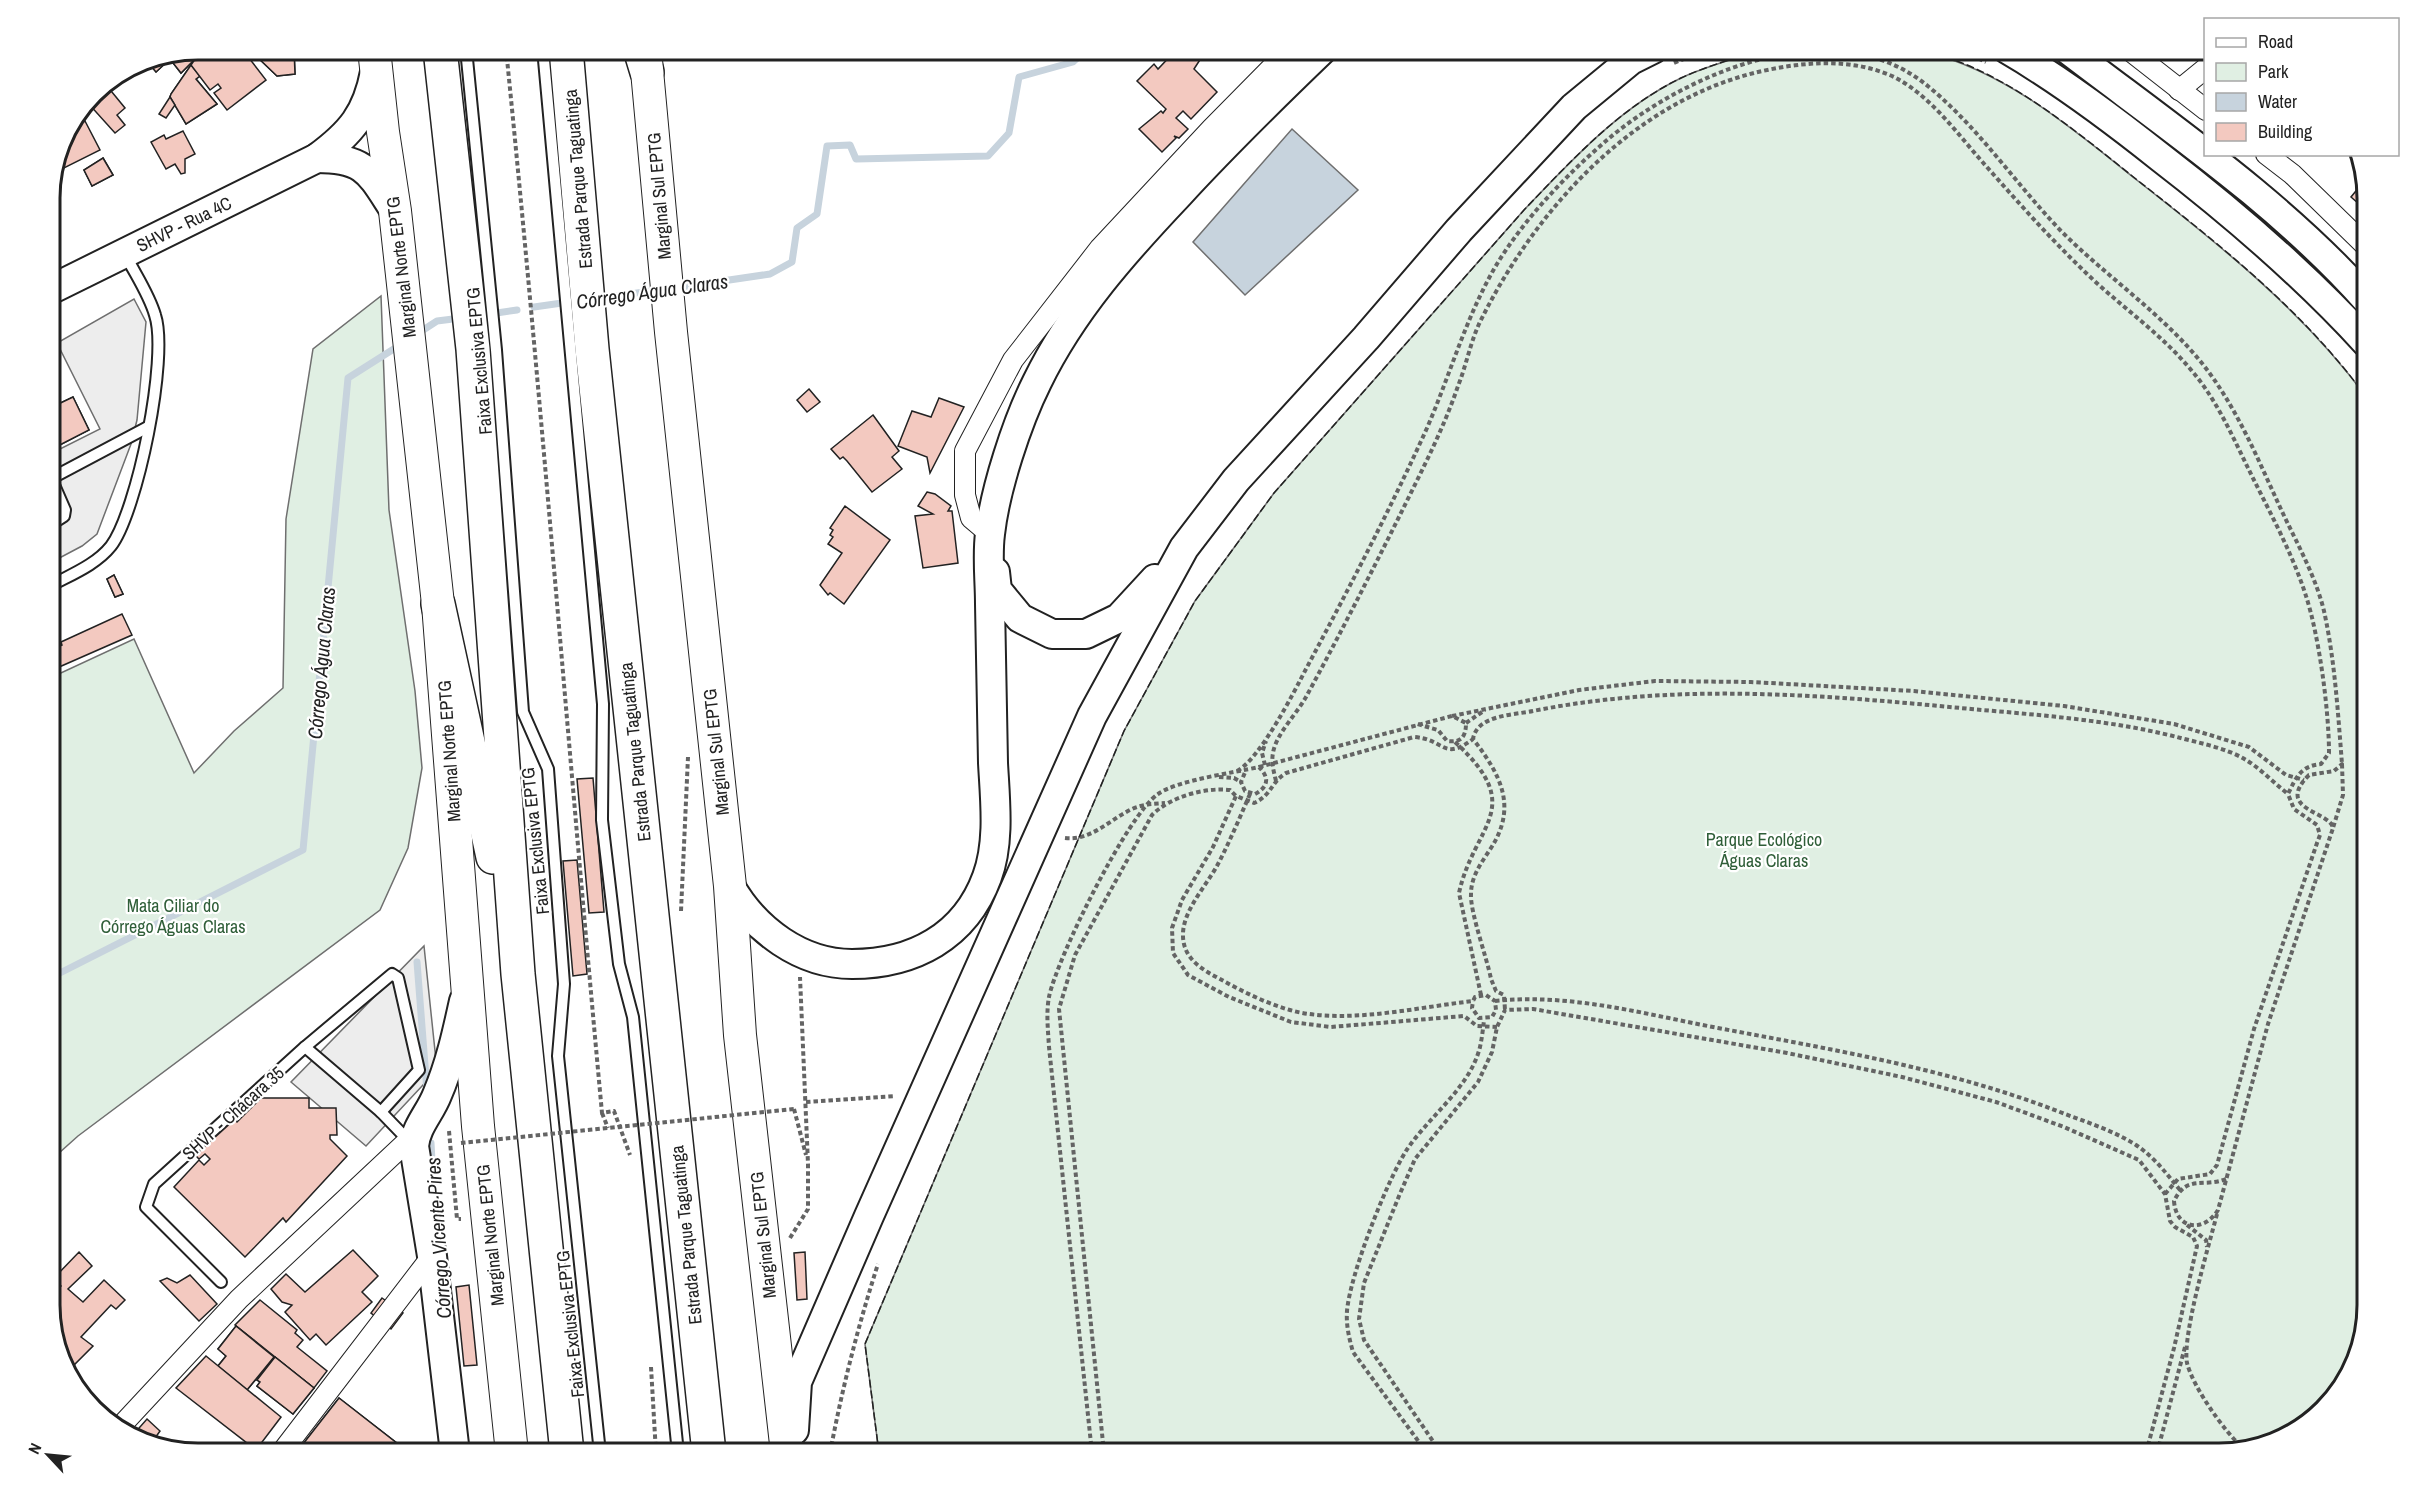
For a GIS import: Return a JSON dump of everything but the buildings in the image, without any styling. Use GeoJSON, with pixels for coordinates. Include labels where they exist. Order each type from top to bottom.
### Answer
{"type":"FeatureCollection","features":[{"type":"Feature","properties":{"kind":"highway"},"geometry":{"type":"LineString","coordinates":[[442,60],[474,261],[484,350],[518,974],[566,1443]]}},
{"type":"Feature","properties":{"kind":"highway","name":"Estrada Parque Taguatinga"},"geometry":{"type":"LineString","coordinates":[[566,60],[573,247],[582,351],[708,1443]]}},
{"type":"Feature","properties":{"kind":"highway"},"geometry":{"type":"LineString","coordinates":[[438,604],[518,974]]}},
{"type":"Feature","properties":{"kind":"main road","name":"Marginal Norte EPTG"},"geometry":{"type":"LineString","coordinates":[[375,60],[395,211],[438,604],[478,1126],[511,1443]]}},
{"type":"Feature","properties":{"kind":"main road","name":"Marginal Sul EPTG"},"geometry":{"type":"LineString","coordinates":[[644,60],[730,886],[740,1035],[786,1443]]}},
{"type":"Feature","properties":{"kind":"street","name":"SHVP - Rua 4C"},"geometry":{"type":"LineString","coordinates":[[60,285],[317,158],[349,133],[357,121],[370,97],[375,60]]}},
{"type":"Feature","properties":{"kind":"street"},"geometry":{"type":"LineString","coordinates":[[1280,60],[1210,129],[1101,248],[1013,360],[965,451],[965,495],[971,518],[990,534],[997,590],[1020,618],[1052,634],[1086,634],[1119,618],[1184,548],[1236,480],[1366,338],[1459,230],[1574,107],[1631,60]]}},
{"type":"Feature","properties":{"kind":"street"},"geometry":{"type":"LineString","coordinates":[[730,886],[744,910],[766,930],[798,953],[834,964],[878,964],[909,958],[938,941],[959,924],[988,877],[996,824],[991,689],[990,534],[1006,464],[1037,382],[1090,294],[1245,123],[1312,60]]}},
{"type":"Feature","properties":{"kind":"street"},"geometry":{"type":"LineString","coordinates":[[2023,60],[2081,95],[2214,199],[2279,254],[2357,333]]}},
{"type":"Feature","properties":{"kind":"street"},"geometry":{"type":"LineString","coordinates":[[2080,60],[2260,200],[2311,243],[2357,290]]}},
{"type":"Feature","properties":{"kind":"street"},"geometry":{"type":"LineString","coordinates":[[2141,60],[2204,109]]}},
{"type":"Feature","properties":{"kind":"street"},"geometry":{"type":"LineString","coordinates":[[2179,90],[2204,69]]}},
{"type":"Feature","properties":{"kind":"street"},"geometry":{"type":"LineString","coordinates":[[2269,156],[2292,174],[2357,237]]}},
{"type":"Feature","properties":{"kind":"street"},"geometry":{"type":"LineString","coordinates":[[317,158],[339,158],[362,167],[375,180],[395,211]]}},
{"type":"Feature","properties":{"kind":"street"},"geometry":{"type":"LineString","coordinates":[[794,1443],[797,1382],[1092,716],[1184,548]]}},
{"type":"Feature","properties":{"kind":"street"},"geometry":{"type":"LineString","coordinates":[[125,1421],[238,1299],[411,1137],[437,1098],[452,1055],[468,983]]}},
{"type":"Feature","properties":{"kind":"street"},"geometry":{"type":"LineString","coordinates":[[411,1137],[432,1256],[455,1443]]}},
{"type":"Feature","properties":{"kind":"street"},"geometry":{"type":"LineString","coordinates":[[289,1443],[432,1256]]}},
{"type":"Feature","properties":{"kind":"lane"},"geometry":{"type":"LineString","coordinates":[[466,60],[474,261]]}},
{"type":"Feature","properties":{"kind":"lane"},"geometry":{"type":"LineString","coordinates":[[545,60],[573,247]]}},
{"type":"Feature","properties":{"kind":"lane"},"geometry":{"type":"LineString","coordinates":[[60,580],[93,562],[111,545],[137,478],[148,428],[157,379],[156,316],[125,254]]}},
{"type":"Feature","properties":{"kind":"lane","name":"Faixa Exclusiva EPTG"},"geometry":{"type":"LineString","coordinates":[[484,350],[523,712],[548,769],[564,984],[558,1056],[599,1443]]}},
{"type":"Feature","properties":{"kind":"lane"},"geometry":{"type":"LineString","coordinates":[[582,351],[603,704],[602,820],[619,964],[633,1017],[677,1443]]}},
{"type":"Feature","properties":{"kind":"lane"},"geometry":{"type":"LineString","coordinates":[[60,473],[148,428]]}},
{"type":"Feature","properties":{"kind":"lane"},"geometry":{"type":"LineString","coordinates":[[60,499],[65,510],[64,516],[60,519]]}},
{"type":"Feature","properties":{"kind":"lane"},"geometry":{"type":"LineString","coordinates":[[381,1112],[419,1070],[398,978],[392,974],[305,1047],[381,1112],[411,1137]]}},
{"type":"Feature","properties":{"kind":"lane","name":"SHVP - Chácara 35"},"geometry":{"type":"LineString","coordinates":[[222,1282],[146,1207],[148,1197],[154,1184],[305,1047]]}},
{"type":"Feature","properties":{"kind":"path"},"geometry":{"type":"LineString","coordinates":[[507,60],[537,356]]}},
{"type":"Feature","properties":{"kind":"path"},"geometry":{"type":"LineString","coordinates":[[1237,771],[1246,766],[1273,727],[1320,642],[1400,486],[1442,394],[1464,328],[1493,271],[1526,224],[1605,141],[1651,106],[1709,76],[1763,60]]}},
{"type":"Feature","properties":{"kind":"path"},"geometry":{"type":"LineString","coordinates":[[1878,60],[1889,63],[1921,81],[1950,105],[2060,229],[2190,350],[2213,379],[2264,470],[2308,567],[2323,607],[2332,669],[2343,795],[2268,1024],[2207,1252],[2187,1341],[2160,1443]]}},
{"type":"Feature","properties":{"kind":"path"},"geometry":{"type":"LineString","coordinates":[[1276,781],[1272,763],[1274,747],[1300,708],[1404,507],[1446,418],[1478,328],[1506,272],[1538,227],[1601,160],[1627,138],[1675,105],[1716,84],[1757,72],[1793,65],[1841,63],[1894,77],[1920,94],[1942,115],[2056,244],[2163,341],[2204,386],[2300,578],[2313,618],[2329,753],[2321,764],[2305,768],[2296,777],[2288,794]]}},
{"type":"Feature","properties":{"kind":"path"},"geometry":{"type":"LineString","coordinates":[[526,243],[567,736],[602,1113],[608,1128]]}},
{"type":"Feature","properties":{"kind":"path"},"geometry":{"type":"LineString","coordinates":[[1091,1443],[1048,1047],[1048,1006],[1057,967],[1072,935],[1130,827],[1147,804],[1161,792],[1418,724],[1494,707],[1579,690],[1685,681],[1829,686],[2064,706],[2174,724],[2249,747],[2286,775],[2304,780]]}},
{"type":"Feature","properties":{"kind":"path"},"geometry":{"type":"LineString","coordinates":[[1063,838],[1084,838],[1133,809],[1147,804],[1166,803],[1219,789],[1230,790],[1236,796],[1254,803],[1267,797],[1276,781],[1286,773],[1414,737],[1435,740],[1450,750],[1461,748],[1473,739],[1476,727],[1481,723],[1500,717],[1582,701],[1644,695],[1688,693],[1887,702],[2059,717],[2175,737],[2244,759],[2288,794],[2294,808],[2317,825],[2320,835],[2254,1029],[2217,1165],[2210,1174],[2187,1176],[2175,1183],[2165,1194]]}},
{"type":"Feature","properties":{"kind":"path"},"geometry":{"type":"LineString","coordinates":[[1418,724],[1438,730],[1447,741],[1455,742],[1463,738],[1466,723],[1494,707]]}},
{"type":"Feature","properties":{"kind":"path"},"geometry":{"type":"LineString","coordinates":[[1452,716],[1466,723]]}},
{"type":"Feature","properties":{"kind":"path"},"geometry":{"type":"LineString","coordinates":[[1265,765],[1262,753],[1273,727]]}},
{"type":"Feature","properties":{"kind":"path"},"geometry":{"type":"LineString","coordinates":[[1434,1443],[1364,1340],[1359,1318],[1364,1283],[1415,1159],[1478,1082],[1492,1052],[1497,1027],[1505,1010],[1504,995],[1496,991],[1491,979],[1470,895],[1473,878],[1501,826],[1504,795],[1501,780],[1493,765],[1473,739]]}},
{"type":"Feature","properties":{"kind":"path"},"geometry":{"type":"LineString","coordinates":[[1455,742],[1482,771],[1493,800],[1483,838],[1462,881],[1459,893],[1481,995]]}},
{"type":"Feature","properties":{"kind":"path"},"geometry":{"type":"LineString","coordinates":[[681,918],[688,753]]}},
{"type":"Feature","properties":{"kind":"path"},"geometry":{"type":"LineString","coordinates":[[2333,828],[2330,820],[2312,814],[2302,805],[2300,790],[2304,780],[2316,772],[2334,771],[2342,764]]}},
{"type":"Feature","properties":{"kind":"path"},"geometry":{"type":"LineString","coordinates":[[1259,767],[1266,774],[1267,781],[1263,790],[1251,794],[1231,838],[1187,917],[1183,931],[1184,946],[1189,957],[1200,968],[1272,1003],[1310,1014],[1354,1015],[1473,1001],[1481,995],[1495,1001],[1530,998],[1576,1000],[1824,1048],[1971,1082],[2110,1132],[2153,1157],[2180,1190]]}},
{"type":"Feature","properties":{"kind":"path"},"geometry":{"type":"LineString","coordinates":[[1241,782],[1246,770]]}},
{"type":"Feature","properties":{"kind":"path"},"geometry":{"type":"LineString","coordinates":[[1213,777],[1234,778],[1241,782],[1245,791],[1251,794]]}},
{"type":"Feature","properties":{"kind":"path"},"geometry":{"type":"LineString","coordinates":[[1236,796],[1213,847],[1182,900],[1172,928],[1173,953],[1188,975],[1229,997],[1291,1022],[1330,1027],[1464,1016],[1477,1026],[1497,1027]]}},
{"type":"Feature","properties":{"kind":"path"},"geometry":{"type":"LineString","coordinates":[[1103,1443],[1059,1010],[1068,971],[1081,942],[1152,815],[1166,803]]}},
{"type":"Feature","properties":{"kind":"path"},"geometry":{"type":"LineString","coordinates":[[1060,845],[1068,828]]}},
{"type":"Feature","properties":{"kind":"path"},"geometry":{"type":"LineString","coordinates":[[461,1143],[794,1109],[808,1164],[798,953]]}},
{"type":"Feature","properties":{"kind":"path"},"geometry":{"type":"LineString","coordinates":[[1473,1001],[1475,1015],[1484,1020],[1492,1017],[1496,1010],[1495,1001]]}},
{"type":"Feature","properties":{"kind":"path"},"geometry":{"type":"LineString","coordinates":[[1505,1010],[1533,1009],[1576,1014],[1902,1077],[1996,1102],[2064,1127],[2139,1160],[2165,1194],[2170,1221],[2193,1237],[2197,1246],[2174,1348],[2149,1443]]}},
{"type":"Feature","properties":{"kind":"path"},"geometry":{"type":"LineString","coordinates":[[1419,1443],[1353,1352],[1347,1332],[1349,1293],[1379,1213],[1405,1153],[1459,1087],[1474,1064],[1480,1048],[1484,1020]]}},
{"type":"Feature","properties":{"kind":"path"},"geometry":{"type":"LineString","coordinates":[[806,1102],[924,1094]]}},
{"type":"Feature","properties":{"kind":"path"},"geometry":{"type":"LineString","coordinates":[[602,1113],[614,1111],[634,1167]]}},
{"type":"Feature","properties":{"kind":"path"},"geometry":{"type":"LineString","coordinates":[[2207,1252],[2206,1240],[2186,1225],[2175,1211],[2174,1201],[2180,1190],[2189,1184],[2216,1183],[2226,1179]]}},
{"type":"Feature","properties":{"kind":"path"},"geometry":{"type":"LineString","coordinates":[[2186,1225],[2207,1222],[2218,1210]]}},
{"type":"Feature","properties":{"kind":"path"},"geometry":{"type":"LineString","coordinates":[[832,1443],[864,1307],[881,1253]]}},
{"type":"Feature","properties":{"kind":"path"},"geometry":{"type":"LineString","coordinates":[[2187,1341],[2187,1364],[2204,1398],[2227,1434],[2236,1442]]}},
{"type":"Feature","properties":{"kind":"path"},"geometry":{"type":"LineString","coordinates":[[650,1362],[655,1443]]}},
{"type":"Feature","properties":{"kind":"green space","name":"Parque Ecológico Águas Claras"},"geometry":{"type":"Polygon","coordinates":[[[1729,60],[1953,60],[1984,73],[2012,88],[2064,123],[2200,230],[2289,309],[2357,386],[2357,1305],[2352,1340],[2338,1374],[2316,1402],[2288,1424],[2254,1438],[2219,1443],[878,1443],[865,1344],[1124,731],[1195,601],[1274,493],[1524,210],[1597,137],[1637,104],[1681,78],[1729,60]]]}},
{"type":"Feature","properties":{"kind":"green space","name":"Mata Ciliar do Córrego Águas Claras"},"geometry":{"type":"Polygon","coordinates":[[[381,296],[389,510],[415,691],[422,768],[408,848],[380,910],[78,1136],[60,1152],[60,673],[134,639],[194,773],[234,731],[283,688],[286,519],[313,349],[381,296]]]}},
{"type":"Feature","properties":{"kind":"shaded area"},"geometry":{"type":"Polygon","coordinates":[[[134,299],[146,322],[137,420],[131,444],[97,534],[82,546],[60,558],[60,449],[100,429],[60,349],[60,341],[134,299]]]}},
{"type":"Feature","properties":{"kind":"shaded area"},"geometry":{"type":"Polygon","coordinates":[[[424,946],[437,1070],[366,1146],[291,1082],[424,946]]]}},
{"type":"Feature","properties":{"kind":"water"},"geometry":{"type":"Polygon","coordinates":[[[1292,129],[1358,190],[1245,295],[1193,242],[1292,129]]]}},
{"type":"Feature","properties":{"kind":"waterway"},"geometry":{"type":"LineString","coordinates":[[675,288],[770,274],[792,262],[797,228],[817,214],[827,146],[850,145],[856,159],[988,156],[1009,133],[1019,77],[1075,60]]}},
{"type":"Feature","properties":{"kind":"waterway","name":"Córrego Água Claras"},"geometry":{"type":"LineString","coordinates":[[595,299],[658,290]]}},
{"type":"Feature","properties":{"kind":"waterway","name":"Córrego Água Claras"},"geometry":{"type":"LineString","coordinates":[[534,307],[569,302]]}},
{"type":"Feature","properties":{"kind":"waterway","name":"Córrego Água Claras"},"geometry":{"type":"LineString","coordinates":[[490,314],[517,310]]}},
{"type":"Feature","properties":{"kind":"waterway","name":"Córrego Água Claras"},"geometry":{"type":"LineString","coordinates":[[417,334],[437,321],[461,318]]}},
{"type":"Feature","properties":{"kind":"waterway","name":"Córrego Água Claras"},"geometry":{"type":"LineString","coordinates":[[60,973],[303,850],[348,378],[400,345]]}},
{"type":"Feature","properties":{"kind":"waterway","name":"Córrego Vicente Pires"},"geometry":{"type":"LineString","coordinates":[[417,962],[427,1091]]}},
{"type":"Feature","properties":{"kind":"waterway","name":"Córrego Vicente Pires"},"geometry":{"type":"LineString","coordinates":[[431,1143],[433,1179]]}},
{"type":"Feature","properties":{"kind":"fence"},"geometry":{"type":"LineString","coordinates":[[878,1443],[865,1344],[1124,731],[1195,601],[1274,493],[1524,210],[1578,155],[1616,120],[1658,90],[1681,78],[1731,60]]}},
{"type":"Feature","properties":{"kind":"fence"},"geometry":{"type":"LineString","coordinates":[[1952,60],[2004,83],[2032,100],[2199,229],[2288,308],[2316,336],[2357,385]]}}]}
